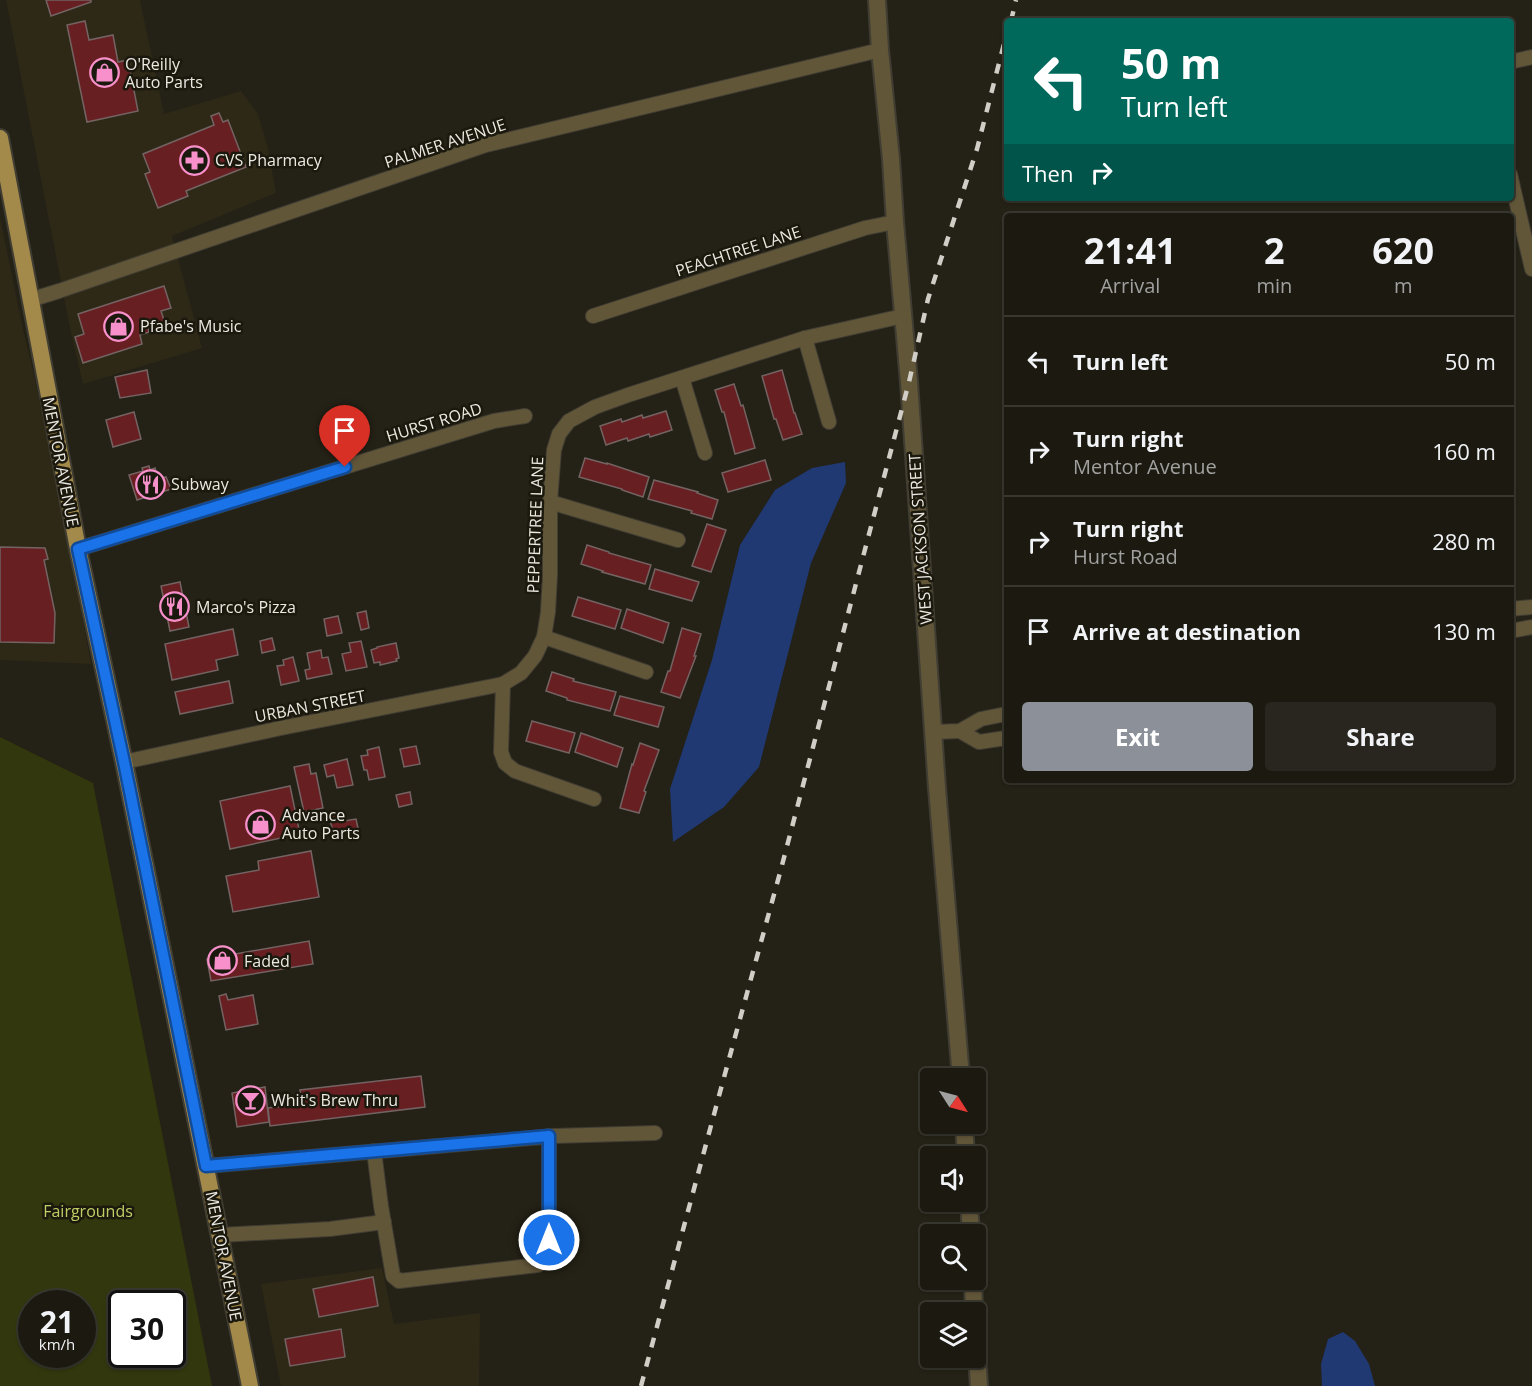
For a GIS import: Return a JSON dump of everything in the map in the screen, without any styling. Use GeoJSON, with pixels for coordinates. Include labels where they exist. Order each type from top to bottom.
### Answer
{"type":"FeatureCollection","features":[{"type":"Feature","properties":{"kind":"main road","name":"MENTOR AVENUE"},"geometry":{"type":"LineString","coordinates":[[0,138],[78,549],[124,762],[250,1386]]}},
{"type":"Feature","properties":{"kind":"street","name":"WEST JACKSON STREET"},"geometry":{"type":"LineString","coordinates":[[877,0],[960,1068]]}},
{"type":"Feature","properties":{"kind":"street","name":"PALMER AVENUE"},"geometry":{"type":"LineString","coordinates":[[30,300],[486,145],[880,50]]}},
{"type":"Feature","properties":{"kind":"street"},"geometry":{"type":"LineString","coordinates":[[1514,61],[1532,57]]}},
{"type":"Feature","properties":{"kind":"street"},"geometry":{"type":"LineString","coordinates":[[1514,191],[1532,269]]}},
{"type":"Feature","properties":{"kind":"street","name":"PEACHTREE LANE"},"geometry":{"type":"LineString","coordinates":[[593,316],[865,228],[895,222]]}},
{"type":"Feature","properties":{"kind":"street","name":"PEPPERTREE LANE"},"geometry":{"type":"LineString","coordinates":[[503,684],[521,673],[535,656],[544,637],[550,575],[550,502],[554,450],[559,434],[569,421],[595,407],[628,395],[805,338],[903,316]]}},
{"type":"Feature","properties":{"kind":"street"},"geometry":{"type":"LineString","coordinates":[[805,338],[829,422]]}},
{"type":"Feature","properties":{"kind":"street"},"geometry":{"type":"LineString","coordinates":[[682,378],[705,453]]}},
{"type":"Feature","properties":{"kind":"street","name":"HURST ROAD"},"geometry":{"type":"LineString","coordinates":[[78,549],[494,421],[525,416]]}},
{"type":"Feature","properties":{"kind":"street"},"geometry":{"type":"LineString","coordinates":[[550,502],[678,540]]}},
{"type":"Feature","properties":{"kind":"street"},"geometry":{"type":"LineString","coordinates":[[1514,609],[1532,607]]}},
{"type":"Feature","properties":{"kind":"street"},"geometry":{"type":"LineString","coordinates":[[1514,630],[1532,627]]}},
{"type":"Feature","properties":{"kind":"street"},"geometry":{"type":"LineString","coordinates":[[544,637],[646,672]]}},
{"type":"Feature","properties":{"kind":"street"},"geometry":{"type":"LineString","coordinates":[[503,684],[501,752],[505,762],[515,771],[594,800]]}},
{"type":"Feature","properties":{"kind":"street","name":"URBAN STREET"},"geometry":{"type":"LineString","coordinates":[[124,762],[503,684]]}},
{"type":"Feature","properties":{"kind":"street"},"geometry":{"type":"LineString","coordinates":[[933,732],[960,731],[981,719],[1004,714]]}},
{"type":"Feature","properties":{"kind":"street"},"geometry":{"type":"LineString","coordinates":[[960,731],[979,742],[1004,738]]}},
{"type":"Feature","properties":{"kind":"street"},"geometry":{"type":"LineString","coordinates":[[206,1166],[549,1136],[655,1133]]}},
{"type":"Feature","properties":{"kind":"street"},"geometry":{"type":"LineString","coordinates":[[374,1151],[393,1276],[399,1281],[538,1265],[544,1258],[549,1240],[549,1136]]}},
{"type":"Feature","properties":{"kind":"street"},"geometry":{"type":"LineString","coordinates":[[220,1235],[330,1229],[384,1222]]}},
{"type":"Feature","properties":{"kind":"street"},"geometry":{"type":"LineString","coordinates":[[978,1368],[979,1386]]}},
{"type":"Feature","properties":{"kind":"shaded area"},"geometry":{"type":"Polygon","coordinates":[[[6,0],[140,0],[164,114],[241,91],[258,114],[268,149],[276,193],[172,236],[202,348],[83,384],[6,0]]]}},
{"type":"Feature","properties":{"kind":"shaded area"},"geometry":{"type":"Polygon","coordinates":[[[0,217],[55,469],[91,664],[0,660],[0,217]]]}},
{"type":"Feature","properties":{"kind":"shaded area"},"geometry":{"type":"Polygon","coordinates":[[[382,1268],[394,1324],[480,1313],[479,1386],[281,1386],[261,1284],[382,1268]]]}},
{"type":"Feature","properties":{"kind":"green space","name":"Fairgrounds"},"geometry":{"type":"Polygon","coordinates":[[[0,737],[93,783],[212,1386],[0,1386],[0,737]]]}},
{"type":"Feature","properties":{"kind":"water"},"geometry":{"type":"Polygon","coordinates":[[[845,462],[846,483],[811,563],[759,767],[724,807],[673,842],[670,789],[712,660],[740,545],[775,490],[812,468],[845,462]]]}},
{"type":"Feature","properties":{"kind":"water"},"geometry":{"type":"Polygon","coordinates":[[[1343,1332],[1355,1341],[1369,1364],[1375,1386],[1322,1386],[1321,1364],[1328,1339],[1343,1332]]]}},
{"type":"Feature","properties":{"kind":"building"},"geometry":{"type":"Polygon","coordinates":[[[46,0],[91,0],[91,2],[51,16],[46,0]]]}},
{"type":"Feature","properties":{"kind":"building","name":"O'Reilly Auto Parts"},"geometry":{"type":"Polygon","coordinates":[[[85,21],[89,40],[113,35],[118,62],[128,60],[138,111],[87,122],[67,25],[85,21]]]}},
{"type":"Feature","properties":{"kind":"building","name":"CVS Pharmacy"},"geometry":{"type":"Polygon","coordinates":[[[219,113],[223,122],[228,120],[246,167],[186,191],[188,196],[158,208],[145,174],[150,172],[143,154],[214,125],[211,116],[219,113]]]}},
{"type":"Feature","properties":{"kind":"building","name":"Pfabe's Music"},"geometry":{"type":"Polygon","coordinates":[[[164,286],[171,308],[161,311],[165,323],[148,328],[149,332],[140,335],[142,344],[83,363],[75,337],[84,334],[78,314],[164,286]]]}},
{"type":"Feature","properties":{"kind":"building"},"geometry":{"type":"Polygon","coordinates":[[[147,370],[151,393],[120,398],[115,377],[147,370]]]}},
{"type":"Feature","properties":{"kind":"building"},"geometry":{"type":"Polygon","coordinates":[[[782,370],[802,434],[783,440],[776,419],[774,419],[762,376],[782,370]]]}},
{"type":"Feature","properties":{"kind":"building"},"geometry":{"type":"Polygon","coordinates":[[[734,384],[741,406],[743,405],[755,448],[735,454],[724,412],[722,412],[715,390],[734,384]]]}},
{"type":"Feature","properties":{"kind":"building"},"geometry":{"type":"Polygon","coordinates":[[[666,411],[672,430],[628,441],[627,438],[606,445],[600,426],[621,419],[622,422],[642,415],[643,418],[666,411]]]}},
{"type":"Feature","properties":{"kind":"building"},"geometry":{"type":"Polygon","coordinates":[[[134,412],[141,439],[113,447],[106,420],[134,412]]]}},
{"type":"Feature","properties":{"kind":"building"},"geometry":{"type":"Polygon","coordinates":[[[585,458],[649,477],[643,497],[579,477],[585,458]]]}},
{"type":"Feature","properties":{"kind":"building"},"geometry":{"type":"Polygon","coordinates":[[[765,460],[771,480],[728,492],[722,473],[765,460]]]}},
{"type":"Feature","properties":{"kind":"building","name":"Subway"},"geometry":{"type":"Polygon","coordinates":[[[149,466],[150,470],[155,468],[158,479],[166,477],[171,489],[137,500],[129,475],[143,471],[142,468],[149,466]]]}},
{"type":"Feature","properties":{"kind":"building"},"geometry":{"type":"Polygon","coordinates":[[[654,480],[718,500],[712,519],[648,499],[654,480]]]}},
{"type":"Feature","properties":{"kind":"building"},"geometry":{"type":"Polygon","coordinates":[[[707,524],[726,530],[711,572],[692,566],[707,524]]]}},
{"type":"Feature","properties":{"kind":"building"},"geometry":{"type":"Polygon","coordinates":[[[587,545],[651,565],[645,584],[581,564],[587,545]]]}},
{"type":"Feature","properties":{"kind":"building"},"geometry":{"type":"Polygon","coordinates":[[[0,547],[45,548],[48,559],[44,560],[55,613],[54,643],[0,642],[0,547]]]}},
{"type":"Feature","properties":{"kind":"building"},"geometry":{"type":"Polygon","coordinates":[[[655,569],[699,582],[692,601],[649,589],[655,569]]]}},
{"type":"Feature","properties":{"kind":"building","name":"Marco's Pizza"},"geometry":{"type":"Polygon","coordinates":[[[180,582],[189,627],[170,631],[161,586],[180,582]]]}},
{"type":"Feature","properties":{"kind":"building"},"geometry":{"type":"Polygon","coordinates":[[[578,597],[621,610],[615,629],[572,616],[578,597]]]}},
{"type":"Feature","properties":{"kind":"building"},"geometry":{"type":"Polygon","coordinates":[[[627,609],[669,623],[663,643],[621,628],[627,609]]]}},
{"type":"Feature","properties":{"kind":"building"},"geometry":{"type":"Polygon","coordinates":[[[366,611],[369,628],[361,630],[357,613],[366,611]]]}},
{"type":"Feature","properties":{"kind":"building"},"geometry":{"type":"Polygon","coordinates":[[[338,616],[342,633],[327,636],[324,619],[338,616]]]}},
{"type":"Feature","properties":{"kind":"building"},"geometry":{"type":"Polygon","coordinates":[[[682,628],[701,634],[694,656],[696,656],[680,698],[661,692],[668,671],[670,671],[682,628]]]}},
{"type":"Feature","properties":{"kind":"building"},"geometry":{"type":"Polygon","coordinates":[[[233,629],[238,655],[216,660],[218,670],[172,680],[165,644],[233,629]]]}},
{"type":"Feature","properties":{"kind":"building"},"geometry":{"type":"Polygon","coordinates":[[[272,638],[275,650],[262,653],[260,641],[272,638]]]}},
{"type":"Feature","properties":{"kind":"building"},"geometry":{"type":"Polygon","coordinates":[[[361,641],[367,667],[346,671],[342,654],[351,652],[349,643],[361,641]]]}},
{"type":"Feature","properties":{"kind":"building"},"geometry":{"type":"Polygon","coordinates":[[[396,643],[399,658],[396,659],[397,661],[380,665],[380,662],[374,663],[371,650],[396,643]]]}},
{"type":"Feature","properties":{"kind":"building"},"geometry":{"type":"Polygon","coordinates":[[[321,650],[322,658],[328,657],[332,674],[307,679],[305,670],[310,669],[307,653],[321,650]]]}},
{"type":"Feature","properties":{"kind":"building"},"geometry":{"type":"Polygon","coordinates":[[[293,657],[299,681],[281,685],[277,666],[284,665],[283,660],[293,657]]]}},
{"type":"Feature","properties":{"kind":"building"},"geometry":{"type":"Polygon","coordinates":[[[552,672],[574,679],[573,681],[616,692],[610,711],[567,700],[567,698],[546,691],[552,672]]]}},
{"type":"Feature","properties":{"kind":"building"},"geometry":{"type":"Polygon","coordinates":[[[229,681],[233,703],[180,714],[175,692],[229,681]]]}},
{"type":"Feature","properties":{"kind":"building"},"geometry":{"type":"Polygon","coordinates":[[[620,696],[664,707],[658,727],[614,715],[620,696]]]}},
{"type":"Feature","properties":{"kind":"building"},"geometry":{"type":"Polygon","coordinates":[[[532,721],[575,733],[569,753],[526,741],[532,721]]]}},
{"type":"Feature","properties":{"kind":"building"},"geometry":{"type":"Polygon","coordinates":[[[581,733],[623,748],[617,767],[575,752],[581,733]]]}},
{"type":"Feature","properties":{"kind":"building"},"geometry":{"type":"Polygon","coordinates":[[[640,743],[659,750],[644,791],[646,792],[639,813],[620,808],[640,743]]]}},
{"type":"Feature","properties":{"kind":"building"},"geometry":{"type":"Polygon","coordinates":[[[416,746],[420,764],[404,767],[400,749],[416,746]]]}},
{"type":"Feature","properties":{"kind":"building"},"geometry":{"type":"Polygon","coordinates":[[[379,747],[385,777],[369,780],[361,756],[368,755],[367,750],[379,747]]]}},
{"type":"Feature","properties":{"kind":"building"},"geometry":{"type":"Polygon","coordinates":[[[347,759],[353,785],[337,788],[334,775],[327,777],[324,765],[347,759]]]}},
{"type":"Feature","properties":{"kind":"building"},"geometry":{"type":"Polygon","coordinates":[[[309,764],[311,774],[316,773],[323,808],[304,812],[294,767],[309,764]]]}},
{"type":"Feature","properties":{"kind":"building","name":"Advance Auto Parts"},"geometry":{"type":"Polygon","coordinates":[[[290,786],[300,834],[230,849],[220,801],[290,786]]]}},
{"type":"Feature","properties":{"kind":"building"},"geometry":{"type":"Polygon","coordinates":[[[410,792],[412,804],[399,807],[396,795],[410,792]]]}},
{"type":"Feature","properties":{"kind":"building"},"geometry":{"type":"Polygon","coordinates":[[[342,812],[344,821],[356,819],[358,828],[333,833],[329,814],[342,812]]]}},
{"type":"Feature","properties":{"kind":"building"},"geometry":{"type":"Polygon","coordinates":[[[311,851],[319,897],[233,912],[226,876],[259,870],[258,861],[311,851]]]}},
{"type":"Feature","properties":{"kind":"building"},"geometry":{"type":"Polygon","coordinates":[[[309,941],[313,964],[211,981],[207,959],[309,941]]]}},
{"type":"Feature","properties":{"kind":"building"},"geometry":{"type":"Polygon","coordinates":[[[226,994],[228,1000],[253,995],[258,1024],[226,1030],[219,996],[226,994]]]}},
{"type":"Feature","properties":{"kind":"building"},"geometry":{"type":"Polygon","coordinates":[[[421,1076],[425,1107],[270,1126],[268,1108],[302,1104],[300,1090],[421,1076]]]}},
{"type":"Feature","properties":{"kind":"building","name":"Whit's Brew Thru"},"geometry":{"type":"Polygon","coordinates":[[[265,1087],[269,1122],[237,1127],[232,1093],[265,1087]]]}},
{"type":"Feature","properties":{"kind":"building"},"geometry":{"type":"Polygon","coordinates":[[[373,1277],[378,1306],[319,1317],[313,1289],[373,1277]]]}},
{"type":"Feature","properties":{"kind":"building"},"geometry":{"type":"Polygon","coordinates":[[[341,1329],[345,1357],[290,1366],[285,1339],[341,1329]]]}},
{"type":"Feature","properties":{"kind":"railway"},"geometry":{"type":"LineString","coordinates":[[1012,18],[1016,0]]}},
{"type":"Feature","properties":{"kind":"railway"},"geometry":{"type":"LineString","coordinates":[[641,1386],[781,869],[909,382],[928,299],[977,149],[1004,44]]}},
{"type":"Feature","properties":{"kind":"place","name":"O'Reilly Auto Parts"},"geometry":{"type":"Point","coordinates":[104,73]}},
{"type":"Feature","properties":{"kind":"place","name":"CVS Pharmacy"},"geometry":{"type":"Point","coordinates":[194,160]}},
{"type":"Feature","properties":{"kind":"place","name":"Pfabe's Music"},"geometry":{"type":"Point","coordinates":[119,326]}},
{"type":"Feature","properties":{"kind":"place","name":"Subway"},"geometry":{"type":"Point","coordinates":[150,484]}},
{"type":"Feature","properties":{"kind":"place","name":"Marco's Pizza"},"geometry":{"type":"Point","coordinates":[175,607]}},
{"type":"Feature","properties":{"kind":"place","name":"Advance Auto Parts"},"geometry":{"type":"Point","coordinates":[261,824]}},
{"type":"Feature","properties":{"kind":"place","name":"Faded"},"geometry":{"type":"Point","coordinates":[223,961]}},
{"type":"Feature","properties":{"kind":"place","name":"Whit's Brew Thru"},"geometry":{"type":"Point","coordinates":[250,1100]}},
{"type":"Feature","properties":{"kind":"route"},"geometry":{"type":"LineString","coordinates":[[345,467],[78,549],[206,1166],[549,1136],[549,1240]]}}]}
